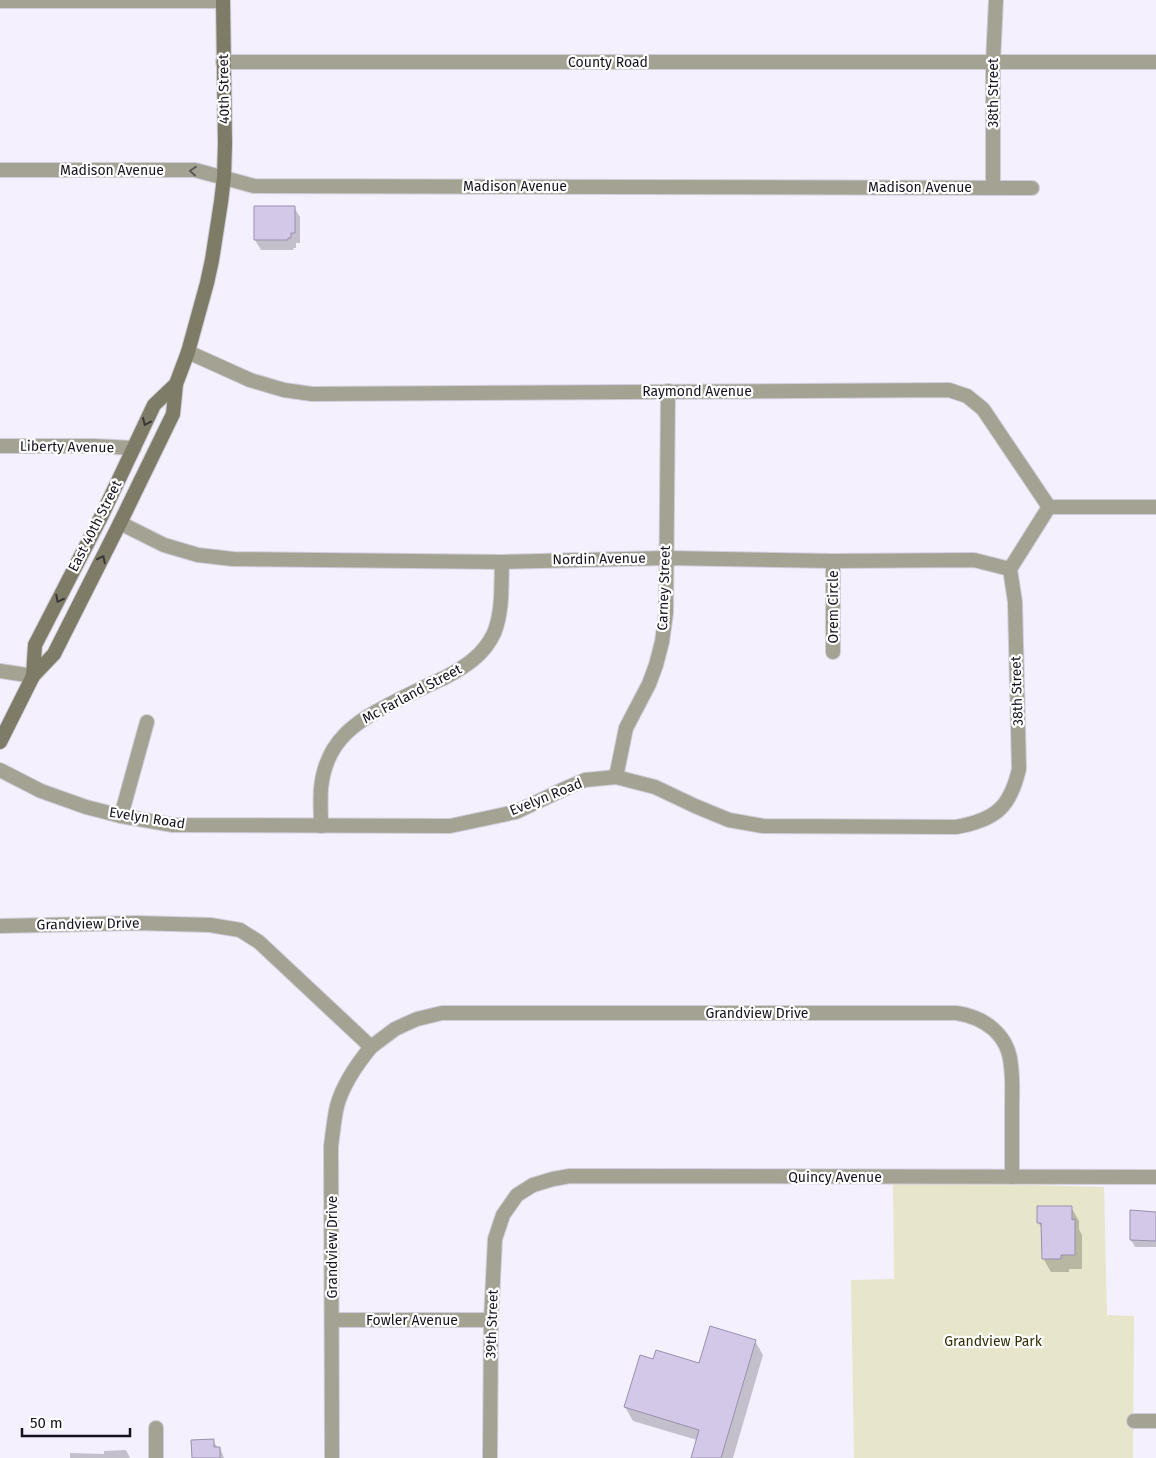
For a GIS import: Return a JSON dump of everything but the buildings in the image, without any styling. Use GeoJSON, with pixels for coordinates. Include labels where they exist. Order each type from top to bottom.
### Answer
{"type":"FeatureCollection","features":[{"type":"Feature","properties":{"kind":"main road","name":"40th Street"},"geometry":{"type":"LineString","coordinates":[[223,1],[224,177]]}},
{"type":"Feature","properties":{"kind":"main road","name":"East 40th Street"},"geometry":{"type":"LineString","coordinates":[[0,742],[33,676],[54,654],[173,414],[176,384],[188,352],[212,260],[224,177]]}},
{"type":"Feature","properties":{"kind":"main road","name":"East 40th Street"},"geometry":{"type":"LineString","coordinates":[[33,676],[35,645],[154,405],[176,384]]}},
{"type":"Feature","properties":{"kind":"street"},"geometry":{"type":"LineString","coordinates":[[0,0],[223,1]]}},
{"type":"Feature","properties":{"kind":"street","name":"38th Street"},"geometry":{"type":"LineString","coordinates":[[992,187],[993,62],[996,0]]}},
{"type":"Feature","properties":{"kind":"street","name":"County Road"},"geometry":{"type":"LineString","coordinates":[[223,62],[993,62]]}},
{"type":"Feature","properties":{"kind":"street"},"geometry":{"type":"LineString","coordinates":[[993,62],[1156,62]]}},
{"type":"Feature","properties":{"kind":"street","name":"Madison Avenue"},"geometry":{"type":"LineString","coordinates":[[0,170],[195,170],[254,186],[1032,188]]}},
{"type":"Feature","properties":{"kind":"street","name":"Raymond Avenue"},"geometry":{"type":"LineString","coordinates":[[188,352],[250,380],[284,390],[312,394],[949,390],[967,396],[983,409],[1049,507]]}},
{"type":"Feature","properties":{"kind":"street","name":"Carney Street"},"geometry":{"type":"LineString","coordinates":[[616,777],[626,728],[649,684],[656,665],[662,642],[666,613],[668,391]]}},
{"type":"Feature","properties":{"kind":"street","name":"Liberty Avenue"},"geometry":{"type":"LineString","coordinates":[[0,446],[134,448]]}},
{"type":"Feature","properties":{"kind":"street"},"geometry":{"type":"LineString","coordinates":[[1010,569],[1049,507],[1156,507]]}},
{"type":"Feature","properties":{"kind":"street","name":"Nordin Avenue"},"geometry":{"type":"LineString","coordinates":[[120,522],[164,545],[198,555],[233,559],[502,562],[666,558],[833,561],[974,560],[1010,569]]}},
{"type":"Feature","properties":{"kind":"street","name":"Orem Circle"},"geometry":{"type":"LineString","coordinates":[[833,561],[833,652]]}},
{"type":"Feature","properties":{"kind":"street","name":"Mc Farland Street"},"geometry":{"type":"LineString","coordinates":[[321,826],[321,787],[324,771],[336,744],[345,733],[370,714],[457,671],[473,660],[485,648],[498,620],[501,603],[502,562]]}},
{"type":"Feature","properties":{"kind":"street","name":"38th Street"},"geometry":{"type":"LineString","coordinates":[[1000,810],[1016,784],[1019,769],[1015,602],[1010,569]]}},
{"type":"Feature","properties":{"kind":"street"},"geometry":{"type":"LineString","coordinates":[[0,671],[33,676]]}},
{"type":"Feature","properties":{"kind":"street"},"geometry":{"type":"LineString","coordinates":[[121,816],[146,722]]}},
{"type":"Feature","properties":{"kind":"street","name":"Evelyn Road"},"geometry":{"type":"LineString","coordinates":[[0,770],[42,791],[86,807],[121,816],[172,825],[450,826],[516,812],[585,780],[616,777],[655,787],[729,820],[763,826],[956,827],[987,819],[1000,810]]}},
{"type":"Feature","properties":{"kind":"street","name":"Grandview Drive"},"geometry":{"type":"LineString","coordinates":[[0,926],[136,923],[210,925],[240,930],[259,942],[371,1047]]}},
{"type":"Feature","properties":{"kind":"street","name":"Grandview Drive"},"geometry":{"type":"LineString","coordinates":[[332,1458],[331,1146],[333,1124],[337,1105],[358,1063],[371,1047],[394,1029],[417,1019],[442,1014],[956,1013],[969,1015],[983,1020],[994,1029],[1005,1044],[1011,1064],[1012,1177]]}},
{"type":"Feature","properties":{"kind":"street","name":"Quincy Avenue"},"geometry":{"type":"LineString","coordinates":[[517,1195],[533,1185],[570,1176],[1156,1177]]}},
{"type":"Feature","properties":{"kind":"street","name":"39th Street"},"geometry":{"type":"LineString","coordinates":[[490,1458],[491,1320],[495,1240],[503,1215],[517,1195]]}},
{"type":"Feature","properties":{"kind":"street","name":"Fowler Avenue"},"geometry":{"type":"LineString","coordinates":[[333,1320],[491,1320]]}},
{"type":"Feature","properties":{"kind":"street"},"geometry":{"type":"LineString","coordinates":[[1134,1421],[1156,1421]]}},
{"type":"Feature","properties":{"kind":"street"},"geometry":{"type":"LineString","coordinates":[[156,1428],[156,1458]]}},
{"type":"Feature","properties":{"kind":"green space","name":"Grandview Park"},"geometry":{"type":"Polygon","coordinates":[[[893,1181],[1104,1187],[1107,1315],[1134,1316],[1133,1458],[854,1458],[851,1280],[894,1279],[893,1181]]]}}]}
